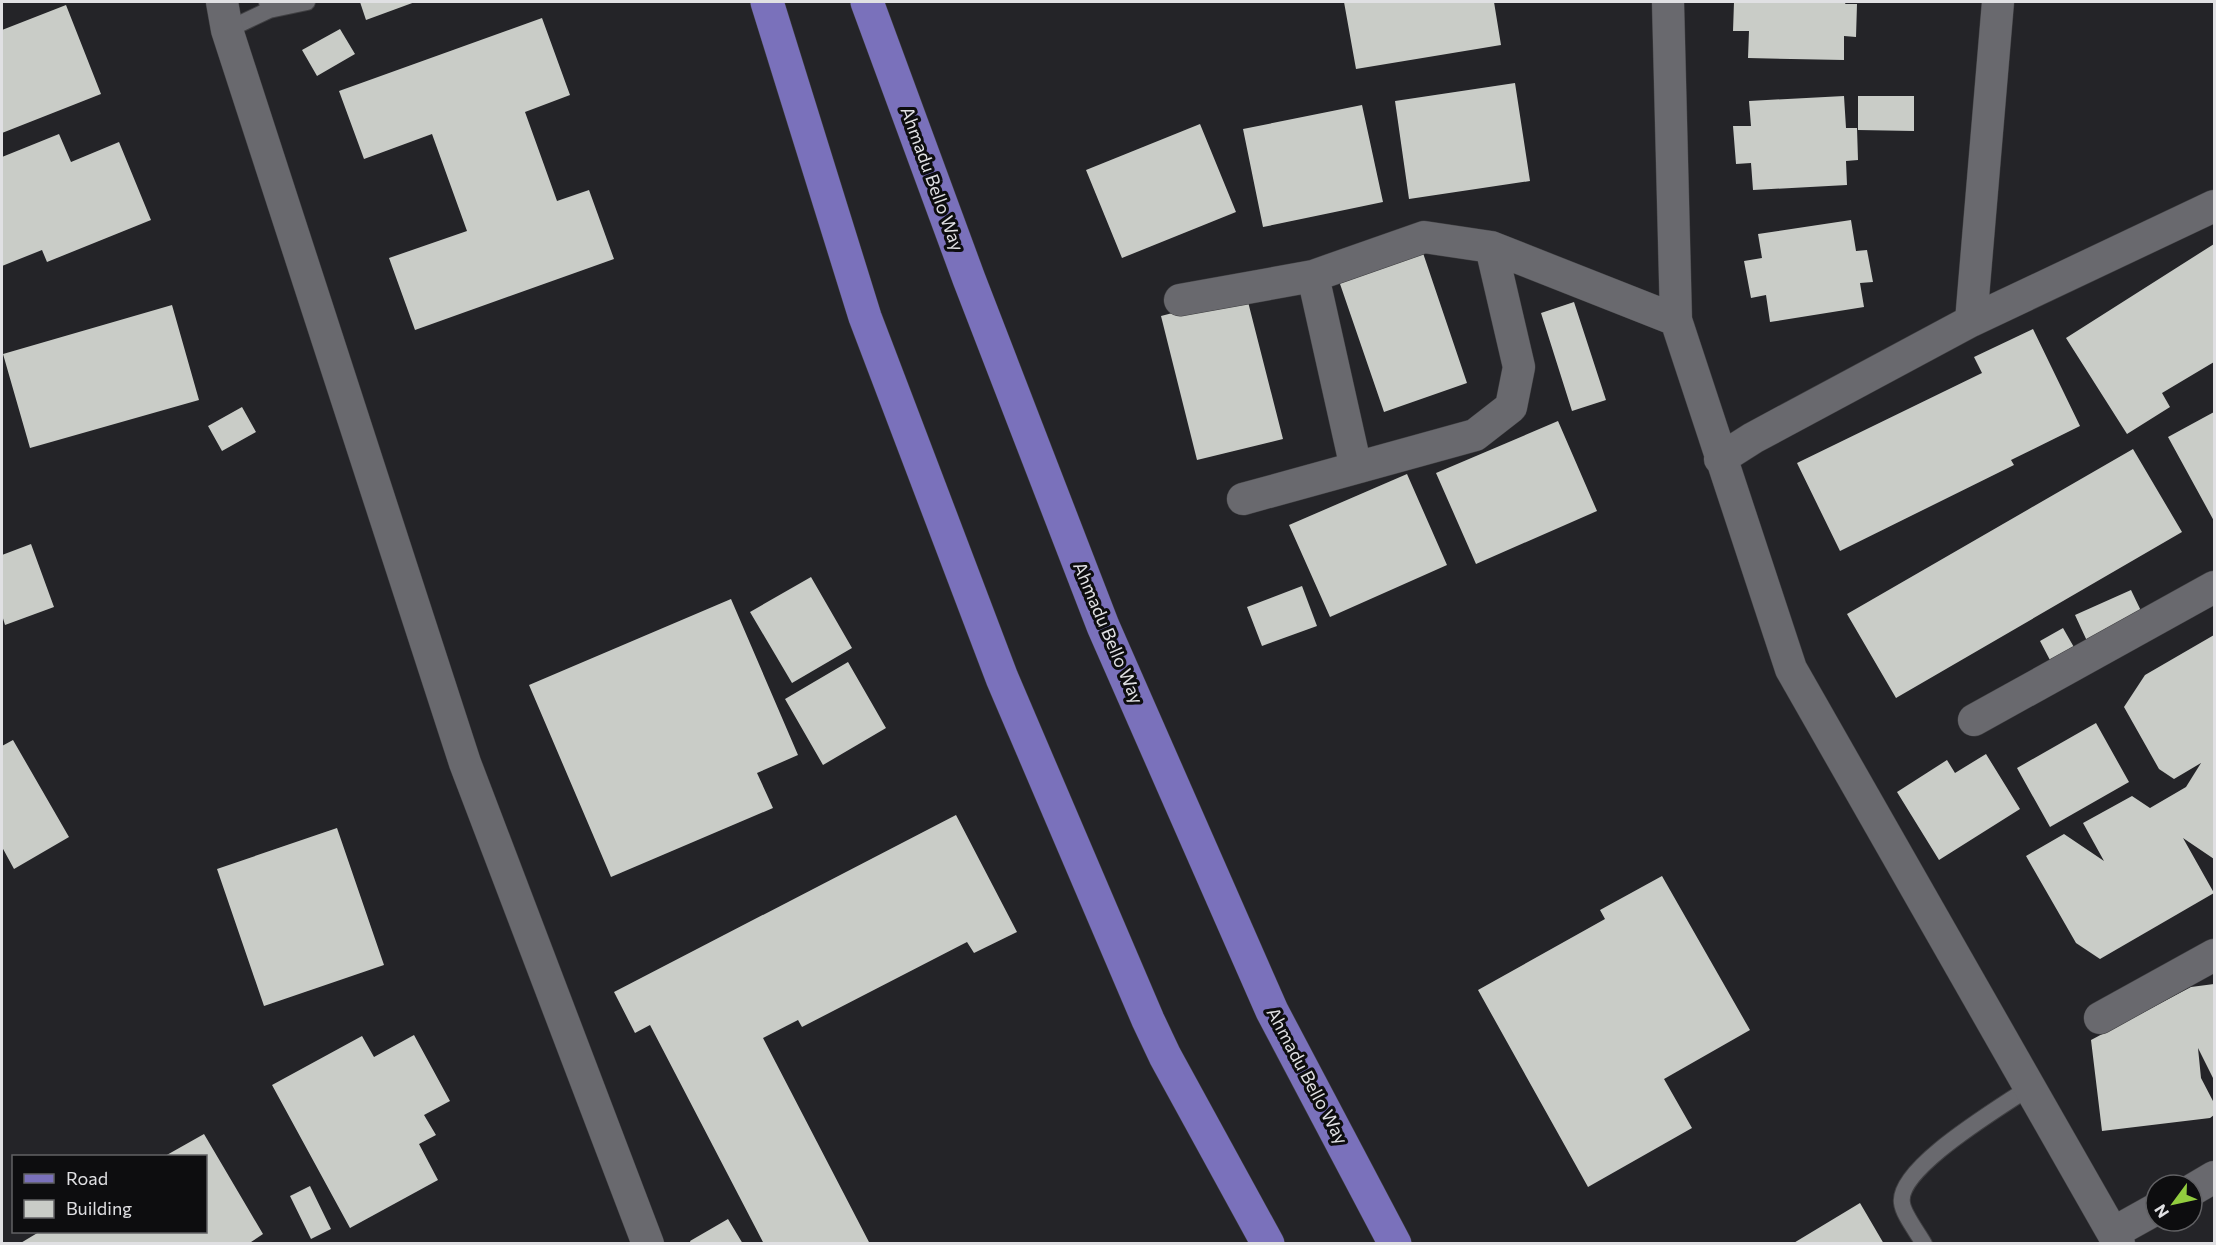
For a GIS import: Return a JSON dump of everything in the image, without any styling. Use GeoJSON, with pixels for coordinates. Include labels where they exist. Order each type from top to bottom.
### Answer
{"type":"FeatureCollection","features":[{"type":"Feature","properties":{"kind":"main road"},"geometry":{"type":"LineString","coordinates":[[767,2],[865,317],[1002,678],[1152,1029],[1268,1244]]}},
{"type":"Feature","properties":{"kind":"main road","name":"Ahmadu Bello Way"},"geometry":{"type":"LineString","coordinates":[[867,2],[969,279],[1103,626],[1272,1011],[1395,1244]]}},
{"type":"Feature","properties":{"kind":"street"},"geometry":{"type":"LineString","coordinates":[[1668,2],[1676,320],[1791,669],[2116,1238],[2144,1218]]}},
{"type":"Feature","properties":{"kind":"street"},"geometry":{"type":"LineString","coordinates":[[1971,321],[1998,2]]}},
{"type":"Feature","properties":{"kind":"street"},"geometry":{"type":"LineString","coordinates":[[224,16],[465,763],[648,1244]]}},
{"type":"Feature","properties":{"kind":"street"},"geometry":{"type":"LineString","coordinates":[[1720,459],[1753,438],[1971,321],[2214,206]]}},
{"type":"Feature","properties":{"kind":"street"},"geometry":{"type":"LineString","coordinates":[[1180,300],[1313,276],[1424,237],[1491,247],[1676,320]]}},
{"type":"Feature","properties":{"kind":"street"},"geometry":{"type":"LineString","coordinates":[[1242,499],[1475,435],[1510,407],[1519,367],[1491,247]]}},
{"type":"Feature","properties":{"kind":"street"},"geometry":{"type":"LineString","coordinates":[[1313,276],[1356,468]]}},
{"type":"Feature","properties":{"kind":"street"},"geometry":{"type":"LineString","coordinates":[[1974,720],[2214,587]]}},
{"type":"Feature","properties":{"kind":"street"},"geometry":{"type":"LineString","coordinates":[[2100,1018],[2214,955]]}},
{"type":"Feature","properties":{"kind":"lane"},"geometry":{"type":"LineString","coordinates":[[224,16],[268,6],[307,2]]}},
{"type":"Feature","properties":{"kind":"lane"},"geometry":{"type":"LineString","coordinates":[[1924,1244],[1902,1204],[1902,1196],[1916,1170],[1933,1154],[2030,1088]]}},
{"type":"Feature","properties":{"kind":"building"},"geometry":{"type":"Polygon","coordinates":[[[360,2],[415,2],[366,20],[360,2]]]}},
{"type":"Feature","properties":{"kind":"building"},"geometry":{"type":"Polygon","coordinates":[[[1344,2],[1494,2],[1501,45],[1356,69],[1344,2]]]}},
{"type":"Feature","properties":{"kind":"building"},"geometry":{"type":"Polygon","coordinates":[[[1734,2],[1846,2],[1845,4],[1857,4],[1856,37],[1844,36],[1844,60],[1748,58],[1749,31],[1733,31],[1734,2]]]}},
{"type":"Feature","properties":{"kind":"building"},"geometry":{"type":"Polygon","coordinates":[[[66,5],[101,94],[2,133],[2,30],[66,5]]]}},
{"type":"Feature","properties":{"kind":"building"},"geometry":{"type":"Polygon","coordinates":[[[542,18],[570,95],[525,112],[557,201],[589,190],[614,259],[415,330],[389,258],[467,231],[432,134],[364,159],[339,91],[542,18]]]}},
{"type":"Feature","properties":{"kind":"building"},"geometry":{"type":"Polygon","coordinates":[[[340,29],[355,54],[317,76],[302,50],[340,29]]]}},
{"type":"Feature","properties":{"kind":"building"},"geometry":{"type":"Polygon","coordinates":[[[1515,83],[1530,181],[1409,199],[1395,101],[1515,83]]]}},
{"type":"Feature","properties":{"kind":"building"},"geometry":{"type":"Polygon","coordinates":[[[1844,96],[1846,128],[1857,128],[1858,160],[1846,161],[1847,185],[1753,190],[1751,163],[1736,164],[1733,126],[1751,126],[1749,101],[1844,96]]]}},
{"type":"Feature","properties":{"kind":"building"},"geometry":{"type":"Polygon","coordinates":[[[1858,96],[1914,96],[1914,131],[1858,130],[1858,96]]]}},
{"type":"Feature","properties":{"kind":"building"},"geometry":{"type":"Polygon","coordinates":[[[1362,105],[1383,202],[1263,227],[1243,129],[1362,105]]]}},
{"type":"Feature","properties":{"kind":"building"},"geometry":{"type":"Polygon","coordinates":[[[1200,124],[1236,212],[1122,258],[1086,170],[1200,124]]]}},
{"type":"Feature","properties":{"kind":"building"},"geometry":{"type":"Polygon","coordinates":[[[59,134],[71,162],[119,142],[151,220],[47,262],[42,250],[2,266],[2,157],[59,134]]]}},
{"type":"Feature","properties":{"kind":"building"},"geometry":{"type":"Polygon","coordinates":[[[1851,220],[1856,251],[1867,250],[1873,282],[1860,283],[1864,307],[1770,322],[1766,295],[1751,298],[1744,261],[1762,258],[1758,234],[1851,220]]]}},
{"type":"Feature","properties":{"kind":"building"},"geometry":{"type":"Polygon","coordinates":[[[2214,244],[2214,362],[2162,393],[2170,407],[2127,434],[2066,338],[2214,244]]]}},
{"type":"Feature","properties":{"kind":"building"},"geometry":{"type":"Polygon","coordinates":[[[1423,253],[1467,383],[1384,412],[1339,281],[1423,253]]]}},
{"type":"Feature","properties":{"kind":"building"},"geometry":{"type":"Polygon","coordinates":[[[1246,294],[1283,439],[1197,460],[1161,316],[1246,294]]]}},
{"type":"Feature","properties":{"kind":"building"},"geometry":{"type":"Polygon","coordinates":[[[1574,302],[1606,400],[1572,411],[1541,313],[1574,302]]]}},
{"type":"Feature","properties":{"kind":"building"},"geometry":{"type":"Polygon","coordinates":[[[172,305],[199,400],[30,448],[3,354],[172,305]]]}},
{"type":"Feature","properties":{"kind":"building"},"geometry":{"type":"Polygon","coordinates":[[[2033,329],[2080,426],[2011,460],[2014,465],[1840,551],[1797,463],[1982,373],[1974,357],[2033,329]]]}},
{"type":"Feature","properties":{"kind":"building"},"geometry":{"type":"Polygon","coordinates":[[[242,407],[256,432],[222,451],[208,426],[242,407]]]}},
{"type":"Feature","properties":{"kind":"building"},"geometry":{"type":"Polygon","coordinates":[[[2214,412],[2214,521],[2168,437],[2214,412]]]}},
{"type":"Feature","properties":{"kind":"building"},"geometry":{"type":"Polygon","coordinates":[[[1558,421],[1597,511],[1476,564],[1436,473],[1558,421]]]}},
{"type":"Feature","properties":{"kind":"building"},"geometry":{"type":"Polygon","coordinates":[[[2133,449],[2182,532],[1896,698],[1847,614],[2133,449]]]}},
{"type":"Feature","properties":{"kind":"building"},"geometry":{"type":"Polygon","coordinates":[[[1407,474],[1447,565],[1330,617],[1289,525],[1407,474]]]}},
{"type":"Feature","properties":{"kind":"building"},"geometry":{"type":"Polygon","coordinates":[[[31,544],[54,607],[5,625],[2,615],[2,555],[31,544]]]}},
{"type":"Feature","properties":{"kind":"building"},"geometry":{"type":"Polygon","coordinates":[[[811,577],[852,648],[792,683],[750,612],[811,577]]]}},
{"type":"Feature","properties":{"kind":"building"},"geometry":{"type":"Polygon","coordinates":[[[1302,586],[1317,626],[1262,646],[1247,607],[1302,586]]]}},
{"type":"Feature","properties":{"kind":"building"},"geometry":{"type":"Polygon","coordinates":[[[2131,590],[2143,615],[2087,641],[2075,615],[2131,590]]]}},
{"type":"Feature","properties":{"kind":"building"},"geometry":{"type":"Polygon","coordinates":[[[731,599],[798,755],[757,773],[773,808],[611,877],[529,685],[731,599]]]}},
{"type":"Feature","properties":{"kind":"building"},"geometry":{"type":"Polygon","coordinates":[[[2063,628],[2075,649],[2051,662],[2040,641],[2063,628]]]}},
{"type":"Feature","properties":{"kind":"building"},"geometry":{"type":"Polygon","coordinates":[[[2214,635],[2214,859],[2183,838],[2214,893],[2100,959],[2076,943],[2026,856],[2064,834],[2104,861],[2083,823],[2132,796],[2150,808],[2186,787],[2201,763],[2174,779],[2159,769],[2124,707],[2145,675],[2214,635]]]}},
{"type":"Feature","properties":{"kind":"building"},"geometry":{"type":"Polygon","coordinates":[[[848,662],[886,728],[823,765],[785,699],[848,662]]]}},
{"type":"Feature","properties":{"kind":"building"},"geometry":{"type":"Polygon","coordinates":[[[2096,723],[2129,782],[2050,827],[2017,768],[2096,723]]]}},
{"type":"Feature","properties":{"kind":"building"},"geometry":{"type":"Polygon","coordinates":[[[13,740],[69,837],[14,869],[2,847],[2,746],[13,740]]]}},
{"type":"Feature","properties":{"kind":"building"},"geometry":{"type":"Polygon","coordinates":[[[1986,754],[2020,809],[1939,860],[1897,792],[1947,760],[1955,773],[1986,754]]]}},
{"type":"Feature","properties":{"kind":"building"},"geometry":{"type":"Polygon","coordinates":[[[956,815],[1017,932],[974,953],[967,942],[802,1027],[798,1020],[763,1038],[870,1244],[764,1244],[650,1025],[635,1033],[614,992],[956,815]]]}},
{"type":"Feature","properties":{"kind":"building"},"geometry":{"type":"Polygon","coordinates":[[[337,828],[384,965],[264,1006],[217,869],[337,828]]]}},
{"type":"Feature","properties":{"kind":"building"},"geometry":{"type":"Polygon","coordinates":[[[1662,876],[1750,1030],[1664,1079],[1692,1128],[1588,1187],[1478,990],[1605,919],[1600,910],[1662,876]]]}},
{"type":"Feature","properties":{"kind":"building"},"geometry":{"type":"Polygon","coordinates":[[[2214,984],[2214,1080],[2198,1048],[2201,1078],[2214,1103],[2214,1115],[2210,1118],[2102,1131],[2091,1040],[2191,987],[2214,984]]]}},
{"type":"Feature","properties":{"kind":"building"},"geometry":{"type":"Polygon","coordinates":[[[414,1035],[450,1101],[424,1115],[436,1135],[419,1144],[438,1180],[350,1228],[272,1085],[362,1036],[374,1057],[414,1035]]]}},
{"type":"Feature","properties":{"kind":"building"},"geometry":{"type":"Polygon","coordinates":[[[204,1134],[263,1234],[248,1244],[19,1244],[37,1233],[207,1233],[207,1155],[167,1155],[204,1134]]]}},
{"type":"Feature","properties":{"kind":"building"},"geometry":{"type":"Polygon","coordinates":[[[310,1186],[331,1229],[311,1239],[290,1196],[310,1186]]]}},
{"type":"Feature","properties":{"kind":"building"},"geometry":{"type":"Polygon","coordinates":[[[1860,1203],[1884,1244],[1792,1244],[1860,1203]]]}},
{"type":"Feature","properties":{"kind":"building"},"geometry":{"type":"Polygon","coordinates":[[[728,1219],[743,1244],[691,1244],[690,1241],[728,1219]]]}}]}
